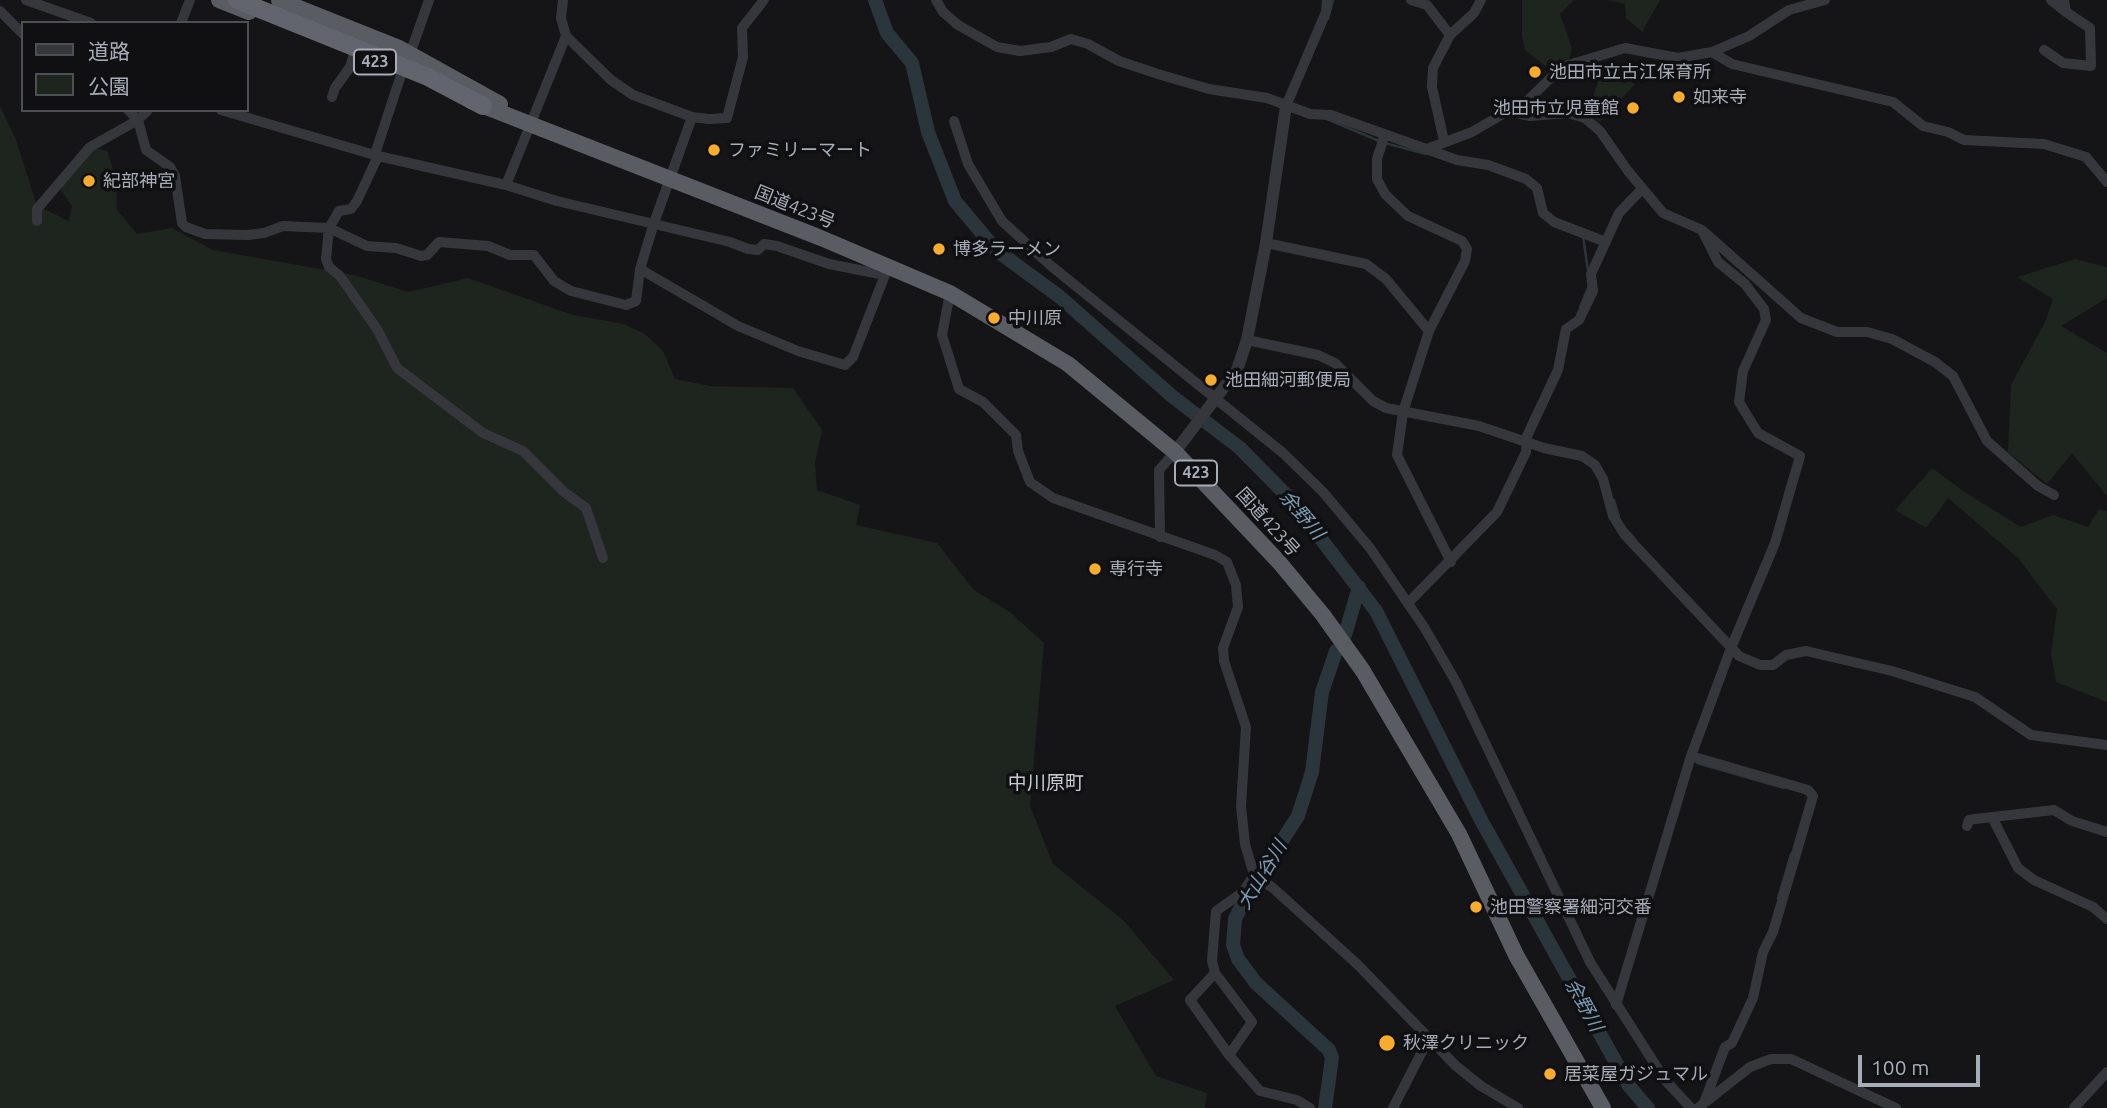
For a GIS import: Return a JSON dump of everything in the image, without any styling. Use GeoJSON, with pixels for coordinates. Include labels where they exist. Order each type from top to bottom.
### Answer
{"type":"FeatureCollection","features":[{"type":"Feature","properties":{"kind":"highway","name":"国道423号"},"geometry":{"type":"LineString","coordinates":[[219,0],[669,177],[886,270],[950,293],[1068,364],[1179,448],[1323,615],[1363,671],[1458,834],[1516,955],[1603,1108]]}},
{"type":"Feature","properties":{"kind":"highway"},"geometry":{"type":"LineString","coordinates":[[237,0],[428,76],[483,106]]}},
{"type":"Feature","properties":{"kind":"highway"},"geometry":{"type":"LineString","coordinates":[[257,0],[464,83]]}},
{"type":"Feature","properties":{"kind":"highway","name":"国道423号"},"geometry":{"type":"LineString","coordinates":[[279,0],[410,54],[532,123]]}},
{"type":"Feature","properties":{"kind":"street"},"geometry":{"type":"LineString","coordinates":[[26,0],[85,21]]}},
{"type":"Feature","properties":{"kind":"street"},"geometry":{"type":"LineString","coordinates":[[182,21],[190,0]]}},
{"type":"Feature","properties":{"kind":"street"},"geometry":{"type":"LineString","coordinates":[[410,54],[429,0]]}},
{"type":"Feature","properties":{"kind":"street"},"geometry":{"type":"LineString","coordinates":[[563,0],[561,18],[566,36],[611,80],[633,95],[692,117],[727,118],[743,57],[742,28],[764,0]]}},
{"type":"Feature","properties":{"kind":"street"},"geometry":{"type":"LineString","coordinates":[[936,0],[943,12],[958,25],[997,47],[1020,51],[1051,47],[1072,39],[1088,44],[1119,61],[1158,74],[1209,89],[1267,98],[1310,114],[1331,116],[1384,137],[1526,179],[1537,188],[1543,213],[1554,222],[1606,242]]}},
{"type":"Feature","properties":{"kind":"street"},"geometry":{"type":"LineString","coordinates":[[1160,537],[1159,470],[1179,448],[1237,370],[1247,340],[1266,243],[1286,106],[1326,12],[1327,0]]}},
{"type":"Feature","properties":{"kind":"street"},"geometry":{"type":"LineString","coordinates":[[1411,0],[1427,5],[1450,35]]}},
{"type":"Feature","properties":{"kind":"street"},"geometry":{"type":"LineString","coordinates":[[1444,141],[1432,87],[1433,68],[1450,35],[1474,13],[1481,0]]}},
{"type":"Feature","properties":{"kind":"street"},"geometry":{"type":"LineString","coordinates":[[1427,149],[1472,132],[1525,102],[1562,67],[1625,48],[1678,58],[1712,52],[1749,36],[1789,9],[1825,0]]}},
{"type":"Feature","properties":{"kind":"street"},"geometry":{"type":"LineString","coordinates":[[2045,50],[2063,63],[2091,66],[2090,28],[2051,0]]}},
{"type":"Feature","properties":{"kind":"street"},"geometry":{"type":"LineString","coordinates":[[2064,0],[2066,12]]}},
{"type":"Feature","properties":{"kind":"street"},"geometry":{"type":"LineString","coordinates":[[0,11],[21,32]]}},
{"type":"Feature","properties":{"kind":"street"},"geometry":{"type":"LineString","coordinates":[[506,185],[566,36]]}},
{"type":"Feature","properties":{"kind":"street"},"geometry":{"type":"LineString","coordinates":[[1712,52],[1732,64],[1893,102],[1923,126],[1948,132],[1964,141],[2044,144],[2086,157],[2107,182]]}},
{"type":"Feature","properties":{"kind":"street"},"geometry":{"type":"LineString","coordinates":[[332,97],[350,67],[354,54]]}},
{"type":"Feature","properties":{"kind":"street"},"geometry":{"type":"LineString","coordinates":[[402,72],[377,155],[358,201],[351,209],[339,211],[329,228],[326,259],[329,267],[340,276],[376,329],[397,368],[483,433],[523,451],[564,492],[586,508],[603,558]]}},
{"type":"Feature","properties":{"kind":"street"},"geometry":{"type":"LineString","coordinates":[[1508,111],[1530,116],[1568,113],[1584,118],[1600,131],[1663,213],[1702,230],[1801,318],[1837,332],[1867,331],[1892,339],[1935,362],[1953,376],[1987,441],[2038,486],[2054,495]]}},
{"type":"Feature","properties":{"kind":"street"},"geometry":{"type":"LineString","coordinates":[[130,112],[138,120],[146,150],[170,167],[175,176],[181,223],[186,227],[205,233],[248,235],[283,226],[329,228],[367,246],[396,248],[421,256],[427,256],[439,242],[488,246],[510,255],[534,255],[554,281],[571,291],[626,306],[636,301],[640,269],[654,223],[692,117]]}},
{"type":"Feature","properties":{"kind":"street"},"geometry":{"type":"LineString","coordinates":[[37,221],[37,209],[90,147],[138,120],[146,112]]}},
{"type":"Feature","properties":{"kind":"street"},"geometry":{"type":"LineString","coordinates":[[229,112],[377,155],[506,185],[557,201],[654,223],[748,249],[758,250],[764,244],[828,264],[886,270],[853,357],[845,365],[798,351],[738,326],[640,269]]}},
{"type":"Feature","properties":{"kind":"street"},"geometry":{"type":"LineString","coordinates":[[954,121],[968,164],[1002,221],[1050,265],[1283,453],[1323,492],[1370,548],[1408,603],[1456,682],[1590,962],[1665,1080],[1691,1108]]}},
{"type":"Feature","properties":{"kind":"street"},"geometry":{"type":"LineString","coordinates":[[1384,137],[1377,159],[1377,179],[1385,194],[1408,216],[1462,241],[1467,249],[1465,261],[1429,331],[1403,412],[1397,455],[1399,464],[1451,562]]}},
{"type":"Feature","properties":{"kind":"street"},"geometry":{"type":"LineString","coordinates":[[1408,603],[1497,512],[1526,452],[1527,436],[1558,370],[1566,329],[1579,320],[1593,291],[1591,274],[1619,213],[1643,188]]}},
{"type":"Feature","properties":{"kind":"street"},"geometry":{"type":"LineString","coordinates":[[1616,1004],[1691,756],[1731,648],[1775,543],[1800,456],[1758,433],[1739,402],[1743,371],[1766,320],[1764,309],[1745,284],[1718,262],[1702,230]]}},
{"type":"Feature","properties":{"kind":"street"},"geometry":{"type":"LineString","coordinates":[[1266,243],[1366,264],[1386,279],[1429,331]]}},
{"type":"Feature","properties":{"kind":"street"},"geometry":{"type":"LineString","coordinates":[[950,293],[942,335],[959,389],[983,402],[1016,435],[1018,451],[1030,482],[1053,498],[1227,562],[1236,585],[1238,607],[1223,649],[1229,681],[1246,727],[1241,807],[1245,844],[1254,875],[1273,888],[1357,964],[1480,1086],[1518,1108]]}},
{"type":"Feature","properties":{"kind":"street"},"geometry":{"type":"LineString","coordinates":[[1247,340],[1318,355],[1335,363],[1373,401],[1403,412],[1479,426],[1582,456],[1595,466],[1603,478],[1613,516],[1625,535],[1739,656],[1760,665],[1773,665],[1786,655],[1806,651],[1892,670],[1975,697],[2031,735],[2107,746]]}},
{"type":"Feature","properties":{"kind":"street"},"geometry":{"type":"LineString","coordinates":[[1691,756],[1808,790],[1813,796],[1773,932],[1763,952],[1752,998],[1732,1043],[1725,1047],[1701,1105]]}},
{"type":"Feature","properties":{"kind":"street"},"geometry":{"type":"LineString","coordinates":[[1967,826],[1969,820],[2054,810],[2072,821],[2107,832]]}},
{"type":"Feature","properties":{"kind":"street"},"geometry":{"type":"LineString","coordinates":[[1993,819],[2018,868],[2034,880],[2093,907],[2107,919]]}},
{"type":"Feature","properties":{"kind":"street"},"geometry":{"type":"LineString","coordinates":[[1229,1055],[1252,1022],[1215,972],[1212,961],[1216,911],[1243,892],[1254,875]]}},
{"type":"Feature","properties":{"kind":"street"},"geometry":{"type":"LineString","coordinates":[[1215,972],[1189,1000],[1229,1055],[1260,1091],[1297,1100],[1310,1108]]}},
{"type":"Feature","properties":{"kind":"street"},"geometry":{"type":"LineString","coordinates":[[1393,1108],[1429,1038]]}},
{"type":"Feature","properties":{"kind":"street"},"geometry":{"type":"LineString","coordinates":[[1701,1105],[1750,1067],[1771,1059],[1791,1059],[1896,1108]]}},
{"type":"Feature","properties":{"kind":"street"},"geometry":{"type":"LineString","coordinates":[[2074,1108],[2107,1072]]}},
{"type":"Feature","properties":{"kind":"green space"},"geometry":{"type":"Polygon","coordinates":[[[1522,0],[1574,0],[1560,14],[1572,48],[1569,60],[1562,67],[1544,65],[1525,50],[1522,37],[1522,0]]]}},
{"type":"Feature","properties":{"kind":"green space"},"geometry":{"type":"Polygon","coordinates":[[[1607,0],[1660,0],[1642,32],[1626,18],[1625,4],[1607,0]]]}},
{"type":"Feature","properties":{"kind":"green space"},"geometry":{"type":"Polygon","coordinates":[[[1618,74],[1628,75],[1628,80],[1635,84],[1600,122],[1587,113],[1599,79],[1618,74]]]}},
{"type":"Feature","properties":{"kind":"green space"},"geometry":{"type":"Polygon","coordinates":[[[0,106],[16,140],[37,206],[69,221],[72,206],[56,183],[91,147],[107,151],[116,178],[117,210],[137,234],[172,228],[213,250],[354,275],[408,292],[468,278],[573,315],[624,324],[645,334],[663,351],[675,379],[710,386],[793,388],[822,430],[815,463],[817,490],[860,505],[856,525],[937,543],[974,590],[1010,612],[1044,643],[1030,806],[1053,864],[1123,920],[1174,980],[1115,1006],[1156,1076],[1207,1093],[1205,1108],[0,1108],[0,106]]]}},
{"type":"Feature","properties":{"kind":"green space"},"geometry":{"type":"Polygon","coordinates":[[[2075,259],[2107,267],[2107,298],[2061,326],[2107,353],[2107,496],[2072,453],[2047,484],[2008,452],[2011,385],[2045,322],[2053,299],[2017,277],[2075,259]]]}},
{"type":"Feature","properties":{"kind":"green space"},"geometry":{"type":"Polygon","coordinates":[[[1932,468],[2021,527],[2053,515],[2088,527],[2099,509],[2107,511],[2107,702],[2056,682],[2051,654],[2057,609],[2018,558],[1948,498],[1926,528],[1895,510],[1932,468]]]}},
{"type":"Feature","properties":{"kind":"waterway","name":"余野川"},"geometry":{"type":"LineString","coordinates":[[875,0],[887,33],[912,63],[928,132],[955,201],[996,250],[1060,297],[1173,397],[1240,448],[1292,501],[1376,611],[1481,820],[1629,1086],[1648,1108]]}},
{"type":"Feature","properties":{"kind":"waterway"},"geometry":{"type":"LineString","coordinates":[[1328,19],[1333,0]]}},
{"type":"Feature","properties":{"kind":"waterway"},"geometry":{"type":"LineString","coordinates":[[1327,119],[1379,141]]}},
{"type":"Feature","properties":{"kind":"waterway"},"geometry":{"type":"LineString","coordinates":[[1385,143],[1426,154]]}},
{"type":"Feature","properties":{"kind":"waterway"},"geometry":{"type":"LineString","coordinates":[[1583,236],[1588,271]]}},
{"type":"Feature","properties":{"kind":"waterway"},"geometry":{"type":"LineString","coordinates":[[1580,307],[1588,288]]}},
{"type":"Feature","properties":{"kind":"waterway"},"geometry":{"type":"LineString","coordinates":[[1614,500],[1619,517]]}},
{"type":"Feature","properties":{"kind":"waterway"},"geometry":{"type":"LineString","coordinates":[[1626,529],[1636,540]]}},
{"type":"Feature","properties":{"kind":"waterway","name":"大山谷川"},"geometry":{"type":"LineString","coordinates":[[1345,635],[1359,587]]}},
{"type":"Feature","properties":{"kind":"waterway","name":"大山谷川"},"geometry":{"type":"LineString","coordinates":[[1325,1108],[1332,1058],[1329,1050],[1256,983],[1238,959],[1233,945],[1235,919],[1247,895],[1298,816],[1312,772],[1322,692],[1336,651]]}},
{"type":"Feature","properties":{"kind":"waterway"},"geometry":{"type":"LineString","coordinates":[[1697,763],[1784,788]]}},
{"type":"Feature","properties":{"kind":"waterway"},"geometry":{"type":"LineString","coordinates":[[1778,898],[1791,854]]}},
{"type":"Feature","properties":{"kind":"place","name":"池田市立古江保育所"},"geometry":{"type":"Point","coordinates":[1535,72]}},
{"type":"Feature","properties":{"kind":"place","name":"如来寺"},"geometry":{"type":"Point","coordinates":[1679,97]}},
{"type":"Feature","properties":{"kind":"place","name":"池田市立児童館"},"geometry":{"type":"Point","coordinates":[1633,108]}},
{"type":"Feature","properties":{"kind":"place","name":"ファミリーマート"},"geometry":{"type":"Point","coordinates":[714,150]}},
{"type":"Feature","properties":{"kind":"place","name":"紀部神宮"},"geometry":{"type":"Point","coordinates":[89,181]}},
{"type":"Feature","properties":{"kind":"place","name":"博多ラーメン"},"geometry":{"type":"Point","coordinates":[939,249]}},
{"type":"Feature","properties":{"kind":"place","name":"中川原"},"geometry":{"type":"Point","coordinates":[994,318]}},
{"type":"Feature","properties":{"kind":"place","name":"池田細河郵便局"},"geometry":{"type":"Point","coordinates":[1211,380]}},
{"type":"Feature","properties":{"kind":"place","name":"専行寺"},"geometry":{"type":"Point","coordinates":[1095,569]}},
{"type":"Feature","properties":{"kind":"place","name":"池田警察署細河交番"},"geometry":{"type":"Point","coordinates":[1476,907]}},
{"type":"Feature","properties":{"kind":"place","name":"秋澤クリニック"},"geometry":{"type":"Point","coordinates":[1387,1043]}},
{"type":"Feature","properties":{"kind":"place","name":"居菜屋ガジュマル"},"geometry":{"type":"Point","coordinates":[1550,1074]}},
{"type":"Feature","properties":{"kind":"district","name":"中川原町"},"geometry":{"type":"Point","coordinates":[1046,783]}}]}
